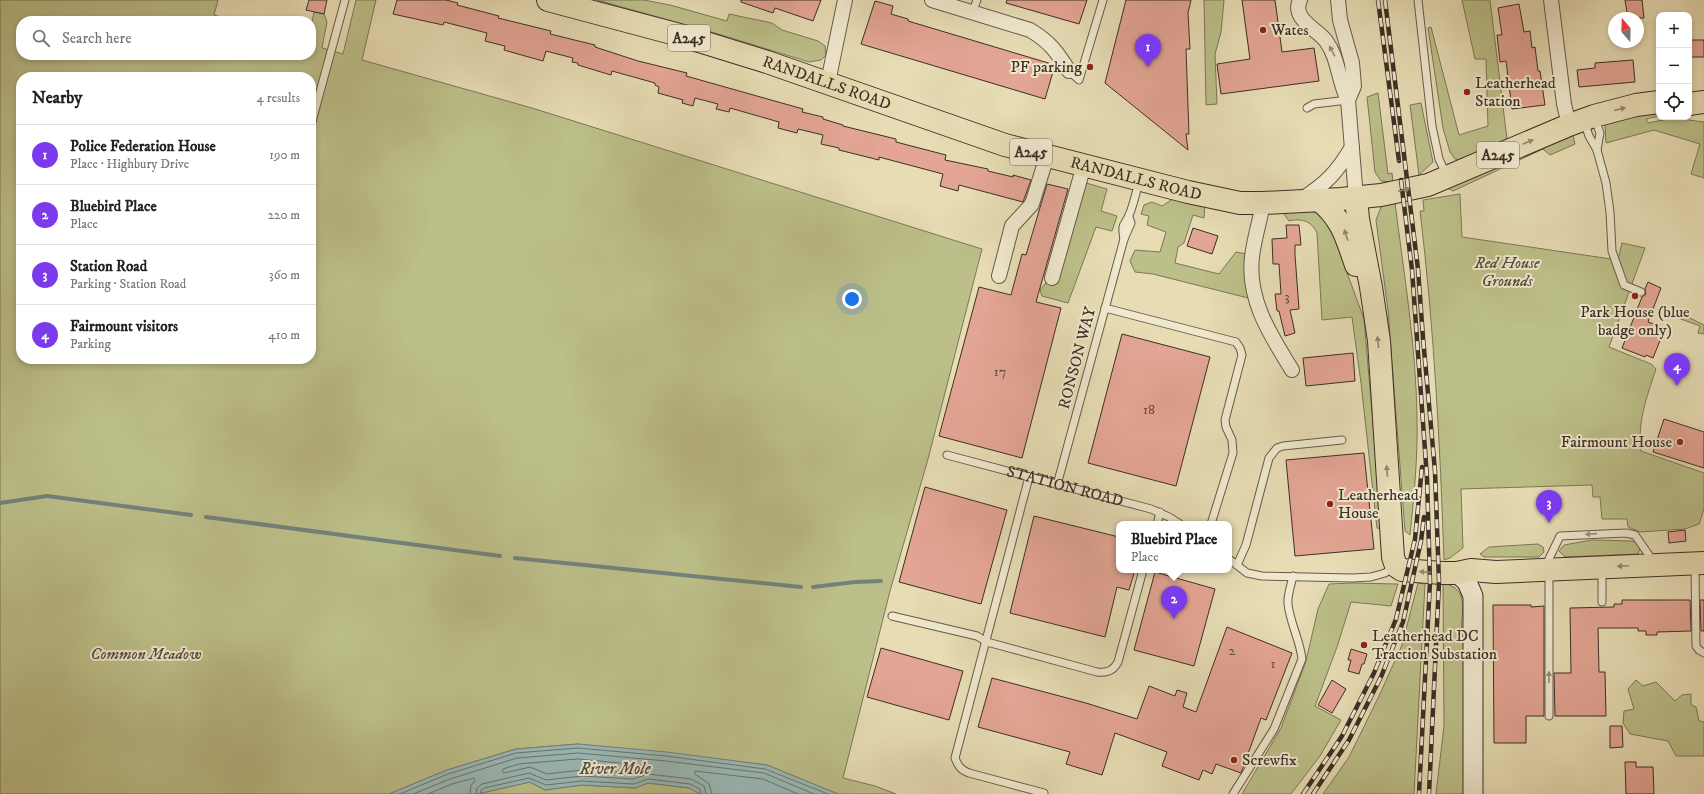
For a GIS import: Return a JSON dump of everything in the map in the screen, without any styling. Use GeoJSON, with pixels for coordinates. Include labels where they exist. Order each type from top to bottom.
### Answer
{"type":"FeatureCollection","features":[{"type":"Feature","properties":{"kind":"main road","name":"RANDALLS ROAD"},"geometry":{"type":"LineString","coordinates":[[548,0],[690,38],[828,82],[992,140],[1139,180],[1220,200],[1240,203],[1298,202],[1356,198],[1428,186],[1582,120],[1636,105],[1656,102]]}},
{"type":"Feature","properties":{"kind":"main road"},"geometry":{"type":"LineString","coordinates":[[1356,198],[1358,219],[1379,342],[1393,557],[1396,566],[1402,570],[1457,573],[1471,570],[1496,572],[1700,563]]}},
{"type":"Feature","properties":{"kind":"main road"},"geometry":{"type":"LineString","coordinates":[[1319,200],[1332,212],[1343,228],[1363,288],[1374,310]]}},
{"type":"Feature","properties":{"kind":"main road"},"geometry":{"type":"LineString","coordinates":[[1473,596],[1484,580],[1496,572]]}},
{"type":"Feature","properties":{"kind":"main road"},"geometry":{"type":"LineString","coordinates":[[1457,573],[1467,582],[1473,596],[1473,794]]}},
{"type":"Feature","properties":{"kind":"street"},"geometry":{"type":"LineString","coordinates":[[828,82],[845,0]]}},
{"type":"Feature","properties":{"kind":"street"},"geometry":{"type":"LineString","coordinates":[[932,0],[975,6],[1030,30],[1043,38],[1055,50],[1069,71]]}},
{"type":"Feature","properties":{"kind":"street"},"geometry":{"type":"LineString","coordinates":[[1300,0],[1298,4],[1299,12],[1303,21],[1322,36],[1332,49],[1337,63],[1342,88],[1348,100],[1356,198]]}},
{"type":"Feature","properties":{"kind":"street"},"geometry":{"type":"LineString","coordinates":[[1338,0],[1340,20],[1352,63],[1354,86],[1348,100]]}},
{"type":"Feature","properties":{"kind":"street"},"geometry":{"type":"LineString","coordinates":[[1551,0],[1564,104],[1582,120]]}},
{"type":"Feature","properties":{"kind":"street"},"geometry":{"type":"LineString","coordinates":[[1298,202],[1327,181],[1341,165],[1352,147]]}},
{"type":"Feature","properties":{"kind":"street"},"geometry":{"type":"LineString","coordinates":[[999,276],[1012,226],[1032,204],[1047,156]]}},
{"type":"Feature","properties":{"kind":"street"},"geometry":{"type":"LineString","coordinates":[[1052,278],[1084,165]]}},
{"type":"Feature","properties":{"kind":"street"},"geometry":{"type":"LineString","coordinates":[[1263,203],[1252,258],[1253,285],[1258,308],[1268,330],[1292,370]]}},
{"type":"Feature","properties":{"kind":"lane"},"geometry":{"type":"LineString","coordinates":[[316,107],[345,0]]}},
{"type":"Feature","properties":{"kind":"lane"},"geometry":{"type":"LineString","coordinates":[[1069,71],[1079,80],[1103,0]]}},
{"type":"Feature","properties":{"kind":"lane"},"geometry":{"type":"LineString","coordinates":[[1418,0],[1432,126],[1440,159],[1449,177]]}},
{"type":"Feature","properties":{"kind":"lane"},"geometry":{"type":"LineString","coordinates":[[1307,108],[1314,104],[1348,100]]}},
{"type":"Feature","properties":{"kind":"lane"},"geometry":{"type":"LineString","coordinates":[[1582,120],[1600,133],[1597,150]]}},
{"type":"Feature","properties":{"kind":"lane"},"geometry":{"type":"LineString","coordinates":[[1582,120],[1597,150],[1606,183],[1610,212],[1612,251],[1624,285],[1641,292]]}},
{"type":"Feature","properties":{"kind":"lane","name":"RONSON WAY"},"geometry":{"type":"LineString","coordinates":[[1057,485],[1104,308],[1124,239],[1131,223],[1129,217],[1139,180]]}},
{"type":"Feature","properties":{"kind":"lane"},"geometry":{"type":"LineString","coordinates":[[1104,308],[1236,342],[1240,348],[1242,355],[1225,420],[1226,427],[1232,440],[1233,453],[1211,521]]}},
{"type":"Feature","properties":{"kind":"lane"},"geometry":{"type":"LineString","coordinates":[[1237,565],[1246,544],[1269,458],[1272,452],[1283,446],[1342,440]]}},
{"type":"Feature","properties":{"kind":"lane","name":"STATION ROAD"},"geometry":{"type":"LineString","coordinates":[[947,455],[1160,512],[1175,521]]}},
{"type":"Feature","properties":{"kind":"lane"},"geometry":{"type":"LineString","coordinates":[[1029,477],[987,642],[955,758],[958,766],[969,773],[1044,793]]}},
{"type":"Feature","properties":{"kind":"lane"},"geometry":{"type":"LineString","coordinates":[[1158,521],[1160,512]]}},
{"type":"Feature","properties":{"kind":"lane"},"geometry":{"type":"LineString","coordinates":[[1550,716],[1549,578],[1546,570],[1548,561],[1560,536],[1608,533],[1626,533],[1635,535],[1656,565]]}},
{"type":"Feature","properties":{"kind":"lane"},"geometry":{"type":"LineString","coordinates":[[1232,561],[1247,573],[1253,575],[1352,578],[1371,577],[1385,573],[1396,566]]}},
{"type":"Feature","properties":{"kind":"lane"},"geometry":{"type":"LineString","coordinates":[[1700,563],[1696,646],[1704,653]]}},
{"type":"Feature","properties":{"kind":"lane"},"geometry":{"type":"LineString","coordinates":[[1602,567],[1602,602]]}},
{"type":"Feature","properties":{"kind":"lane"},"geometry":{"type":"LineString","coordinates":[[892,616],[977,636],[987,642],[1097,672],[1107,672],[1114,669],[1118,662],[1143,573]]}},
{"type":"Feature","properties":{"kind":"lane"},"geometry":{"type":"LineString","coordinates":[[1234,794],[1274,728],[1302,659],[1301,648],[1289,613],[1287,602],[1293,576]]}},
{"type":"Feature","properties":{"kind":"green space","name":"Common Meadow"},"geometry":{"type":"Polygon","coordinates":[[[0,0],[218,0],[214,15],[217,16],[16,16],[16,60],[316,60],[316,16],[313,16],[314,12],[324,14],[327,22],[322,48],[343,54],[356,0],[376,0],[362,60],[532,108],[982,249],[928,459],[890,591],[843,778],[875,786],[896,794],[838,794],[767,765],[578,744],[516,749],[447,770],[389,794],[0,794],[0,0]]]}},
{"type":"Feature","properties":{"kind":"green space"},"geometry":{"type":"Polygon","coordinates":[[[597,0],[644,0],[670,5],[727,21],[729,14],[772,23],[782,30],[818,41],[825,46],[826,55],[821,60],[809,62],[715,33],[597,0]]]}},
{"type":"Feature","properties":{"kind":"green space"},"geometry":{"type":"Polygon","coordinates":[[[1204,0],[1224,0],[1221,32],[1215,54],[1217,104],[1206,105],[1204,0]]]}},
{"type":"Feature","properties":{"kind":"green space"},"geometry":{"type":"Polygon","coordinates":[[[1462,0],[1490,0],[1507,139],[1461,160],[1455,159],[1450,152],[1443,128],[1428,28],[1431,27],[1459,135],[1488,126],[1486,59],[1475,59],[1462,0]]]}},
{"type":"Feature","properties":{"kind":"green space"},"geometry":{"type":"Polygon","coordinates":[[[1378,93],[1388,174],[1392,173],[1393,182],[1381,181],[1375,172],[1367,97],[1378,93]]]}},
{"type":"Feature","properties":{"kind":"green space"},"geometry":{"type":"Polygon","coordinates":[[[1421,103],[1433,162],[1419,175],[1410,105],[1421,103]]]}},
{"type":"Feature","properties":{"kind":"green space"},"geometry":{"type":"Polygon","coordinates":[[[1656,111],[1656,117],[1646,119],[1648,123],[1663,120],[1688,120],[1704,122],[1704,178],[1691,174],[1700,144],[1654,130],[1606,143],[1605,125],[1609,120],[1656,111]]]}},
{"type":"Feature","properties":{"kind":"green space"},"geometry":{"type":"Polygon","coordinates":[[[1572,131],[1575,144],[1550,155],[1543,149],[1453,191],[1447,188],[1572,131]]]}},
{"type":"Feature","properties":{"kind":"green space"},"geometry":{"type":"Polygon","coordinates":[[[1086,183],[1107,189],[1101,211],[1117,216],[1112,231],[1096,227],[1068,303],[1042,296],[1040,290],[1046,283],[1055,284],[1086,183]]]}},
{"type":"Feature","properties":{"kind":"green space","name":"Red House Grounds"},"geometry":{"type":"Polygon","coordinates":[[[1460,194],[1462,237],[1618,260],[1622,243],[1645,248],[1609,347],[1651,364],[1656,369],[1646,399],[1640,430],[1641,451],[1704,473],[1704,509],[1699,524],[1685,529],[1640,532],[1628,527],[1627,519],[1602,519],[1600,497],[1593,497],[1592,485],[1461,489],[1463,548],[1450,558],[1444,560],[1436,385],[1420,211],[1424,211],[1423,200],[1460,194]]]}},
{"type":"Feature","properties":{"kind":"green space"},"geometry":{"type":"Polygon","coordinates":[[[1176,197],[1205,204],[1204,218],[1193,215],[1184,243],[1178,247],[1175,263],[1219,274],[1236,252],[1246,254],[1248,298],[1153,274],[1135,272],[1130,261],[1135,250],[1160,252],[1166,232],[1147,225],[1149,216],[1141,214],[1144,205],[1152,202],[1162,206],[1176,197]]]}},
{"type":"Feature","properties":{"kind":"green space"},"geometry":{"type":"Polygon","coordinates":[[[1388,203],[1395,203],[1409,310],[1416,390],[1417,447],[1410,535],[1405,531],[1388,310],[1376,220],[1381,207],[1388,203]]]}},
{"type":"Feature","properties":{"kind":"green space"},"geometry":{"type":"Polygon","coordinates":[[[1301,209],[1317,213],[1327,218],[1364,319],[1382,529],[1377,528],[1352,317],[1322,320],[1317,233],[1315,229],[1306,221],[1289,221],[1284,214],[1301,209]]]}},
{"type":"Feature","properties":{"kind":"green space"},"geometry":{"type":"Polygon","coordinates":[[[1672,309],[1704,325],[1704,334],[1698,333],[1700,326],[1670,315],[1672,309]]]}},
{"type":"Feature","properties":{"kind":"green space"},"geometry":{"type":"Polygon","coordinates":[[[1592,540],[1632,541],[1638,543],[1640,548],[1638,554],[1565,557],[1559,551],[1564,545],[1592,540]]]}},
{"type":"Feature","properties":{"kind":"green space"},"geometry":{"type":"Polygon","coordinates":[[[1538,544],[1543,547],[1544,552],[1539,557],[1484,557],[1480,554],[1489,547],[1538,544]]]}},
{"type":"Feature","properties":{"kind":"green space"},"geometry":{"type":"Polygon","coordinates":[[[1418,583],[1425,584],[1414,794],[1323,794],[1349,757],[1402,645],[1418,583]]]}},
{"type":"Feature","properties":{"kind":"green space"},"geometry":{"type":"Polygon","coordinates":[[[1443,583],[1453,586],[1458,591],[1462,598],[1463,606],[1461,631],[1462,639],[1466,648],[1467,794],[1436,794],[1444,726],[1443,583]]]}},
{"type":"Feature","properties":{"kind":"green space"},"geometry":{"type":"Polygon","coordinates":[[[1329,584],[1398,584],[1391,606],[1351,602],[1337,647],[1315,706],[1341,720],[1320,756],[1291,794],[1242,794],[1281,728],[1306,661],[1318,609],[1329,584]]]}},
{"type":"Feature","properties":{"kind":"green space"},"geometry":{"type":"Polygon","coordinates":[[[1636,680],[1643,686],[1656,682],[1675,701],[1682,695],[1691,694],[1691,705],[1696,707],[1699,721],[1704,722],[1704,756],[1676,756],[1668,741],[1630,734],[1623,723],[1624,711],[1634,709],[1628,689],[1636,680]]]}},
{"type":"Feature","properties":{"kind":"green space"},"geometry":{"type":"Polygon","coordinates":[[[530,782],[545,790],[582,785],[635,788],[648,783],[689,788],[700,794],[477,794],[530,782]]]}},
{"type":"Feature","properties":{"kind":"water","name":"River Mole"},"geometry":{"type":"Polygon","coordinates":[[[578,744],[667,752],[767,765],[838,794],[700,794],[689,788],[648,783],[635,788],[582,785],[545,790],[530,782],[477,794],[389,794],[447,770],[516,749],[578,744]]]}},
{"type":"Feature","properties":{"kind":"building"},"geometry":{"type":"Polygon","coordinates":[[[309,0],[327,0],[324,14],[306,10],[309,0]]]}},
{"type":"Feature","properties":{"kind":"building"},"geometry":{"type":"Polygon","coordinates":[[[397,0],[446,0],[458,3],[457,5],[499,16],[498,18],[551,31],[550,34],[595,45],[595,47],[638,61],[687,73],[686,76],[803,109],[802,112],[823,117],[823,119],[843,126],[896,139],[896,142],[946,155],[945,160],[1031,180],[1023,202],[959,185],[958,191],[940,186],[943,174],[879,157],[879,160],[839,150],[839,148],[821,144],[823,135],[798,129],[797,133],[778,128],[779,122],[730,108],[729,112],[716,109],[718,104],[695,98],[693,106],[682,103],[683,100],[658,93],[659,87],[655,85],[655,83],[612,71],[611,75],[578,65],[578,63],[572,62],[573,58],[546,51],[543,61],[504,50],[505,46],[485,41],[487,33],[444,22],[443,25],[393,14],[397,0]]]}},
{"type":"Feature","properties":{"kind":"building"},"geometry":{"type":"Polygon","coordinates":[[[741,0],[821,0],[813,21],[775,8],[773,13],[741,2],[741,0]]]}},
{"type":"Feature","properties":{"kind":"building"},"geometry":{"type":"Polygon","coordinates":[[[1007,0],[1087,0],[1079,24],[1006,3],[1007,0]]]}},
{"type":"Feature","properties":{"kind":"building"},"geometry":{"type":"Polygon","coordinates":[[[1126,0],[1191,0],[1188,13],[1190,49],[1186,49],[1189,134],[1186,134],[1188,150],[1105,83],[1126,0]]]}},
{"type":"Feature","properties":{"kind":"building","name":"Wates"},"geometry":{"type":"Polygon","coordinates":[[[1242,0],[1275,0],[1282,52],[1314,48],[1319,81],[1221,94],[1217,64],[1250,59],[1242,0]]]}},
{"type":"Feature","properties":{"kind":"building"},"geometry":{"type":"Polygon","coordinates":[[[1625,0],[1642,0],[1643,12],[1627,12],[1625,0]]]}},
{"type":"Feature","properties":{"kind":"building"},"geometry":{"type":"Polygon","coordinates":[[[875,1],[893,6],[891,14],[908,19],[908,21],[1055,65],[1045,99],[861,44],[875,1]]]}},
{"type":"Feature","properties":{"kind":"building"},"geometry":{"type":"Polygon","coordinates":[[[1519,4],[1524,32],[1530,31],[1532,48],[1535,47],[1545,105],[1512,109],[1506,61],[1500,62],[1497,35],[1502,35],[1498,8],[1519,4]]]}},
{"type":"Feature","properties":{"kind":"building"},"geometry":{"type":"Polygon","coordinates":[[[1692,40],[1704,40],[1704,57],[1692,57],[1692,40]]]}},
{"type":"Feature","properties":{"kind":"building"},"geometry":{"type":"Polygon","coordinates":[[[1633,60],[1635,82],[1579,87],[1577,70],[1595,68],[1595,63],[1633,60]]]}},
{"type":"Feature","properties":{"kind":"building"},"geometry":{"type":"Polygon","coordinates":[[[1047,184],[1068,189],[1036,302],[1061,308],[1022,458],[939,436],[979,287],[1011,295],[1022,254],[1026,255],[1047,184]]]}},
{"type":"Feature","properties":{"kind":"building"},"geometry":{"type":"Polygon","coordinates":[[[1286,225],[1299,225],[1301,245],[1295,245],[1299,309],[1290,310],[1295,333],[1285,336],[1279,311],[1277,311],[1275,294],[1281,294],[1279,264],[1273,264],[1272,239],[1287,238],[1286,225]]]}},
{"type":"Feature","properties":{"kind":"building"},"geometry":{"type":"Polygon","coordinates":[[[1193,228],[1218,236],[1212,254],[1187,246],[1193,228]]]}},
{"type":"Feature","properties":{"kind":"building"},"geometry":{"type":"Polygon","coordinates":[[[1648,282],[1661,288],[1648,322],[1665,328],[1653,358],[1646,355],[1645,357],[1622,348],[1642,297],[1646,294],[1645,289],[1648,282]]]}},
{"type":"Feature","properties":{"kind":"building"},"geometry":{"type":"Polygon","coordinates":[[[1122,334],[1210,357],[1176,486],[1088,463],[1122,334]]]}},
{"type":"Feature","properties":{"kind":"building"},"geometry":{"type":"Polygon","coordinates":[[[1353,353],[1355,381],[1306,386],[1303,358],[1353,353]]]}},
{"type":"Feature","properties":{"kind":"building","name":"Fairmount House"},"geometry":{"type":"Polygon","coordinates":[[[1664,419],[1704,432],[1704,468],[1653,452],[1664,419]]]}},
{"type":"Feature","properties":{"kind":"building","name":"Leatherhead House"},"geometry":{"type":"Polygon","coordinates":[[[1364,453],[1374,549],[1295,556],[1286,460],[1364,453]]]}},
{"type":"Feature","properties":{"kind":"building"},"geometry":{"type":"Polygon","coordinates":[[[925,487],[1007,510],[981,604],[899,582],[925,487]]]}},
{"type":"Feature","properties":{"kind":"building"},"geometry":{"type":"Polygon","coordinates":[[[1034,516],[1116,536],[1116,573],[1134,573],[1129,590],[1117,587],[1105,637],[1010,613],[1034,516]]]}},
{"type":"Feature","properties":{"kind":"building"},"geometry":{"type":"Polygon","coordinates":[[[1685,530],[1686,541],[1669,543],[1668,532],[1685,530]]]}},
{"type":"Feature","properties":{"kind":"building"},"geometry":{"type":"Polygon","coordinates":[[[1155,573],[1215,589],[1194,666],[1134,650],[1155,573]]]}},
{"type":"Feature","properties":{"kind":"building"},"geometry":{"type":"Polygon","coordinates":[[[1622,600],[1690,600],[1691,631],[1657,632],[1657,635],[1646,635],[1646,631],[1638,631],[1638,628],[1598,628],[1599,672],[1605,672],[1606,716],[1555,716],[1554,673],[1571,673],[1570,608],[1614,607],[1614,604],[1622,604],[1622,600]]]}},
{"type":"Feature","properties":{"kind":"building"},"geometry":{"type":"Polygon","coordinates":[[[1700,600],[1704,600],[1704,631],[1701,631],[1700,600]]]}},
{"type":"Feature","properties":{"kind":"building"},"geometry":{"type":"Polygon","coordinates":[[[1493,605],[1531,605],[1531,607],[1544,606],[1544,716],[1526,716],[1526,743],[1494,743],[1493,605]]]}},
{"type":"Feature","properties":{"kind":"building"},"geometry":{"type":"Polygon","coordinates":[[[1227,627],[1292,653],[1266,720],[1261,718],[1241,773],[1216,764],[1212,774],[1203,770],[1199,780],[1162,766],[1167,752],[1115,733],[1102,775],[1066,764],[1070,752],[978,727],[992,678],[1086,703],[1137,719],[1149,686],[1175,696],[1177,690],[1187,693],[1183,707],[1196,712],[1227,627]]]}},
{"type":"Feature","properties":{"kind":"building"},"geometry":{"type":"Polygon","coordinates":[[[881,648],[963,671],[949,720],[867,697],[881,648]]]}},
{"type":"Feature","properties":{"kind":"building"},"geometry":{"type":"Polygon","coordinates":[[[1351,649],[1367,654],[1359,674],[1348,671],[1351,660],[1348,660],[1351,649]]]}},
{"type":"Feature","properties":{"kind":"building"},"geometry":{"type":"Polygon","coordinates":[[[1332,680],[1346,689],[1332,713],[1318,705],[1332,680]]]}},
{"type":"Feature","properties":{"kind":"building"},"geometry":{"type":"Polygon","coordinates":[[[1610,726],[1622,726],[1623,747],[1610,748],[1610,726]]]}},
{"type":"Feature","properties":{"kind":"building"},"geometry":{"type":"Polygon","coordinates":[[[1625,762],[1636,762],[1636,767],[1653,767],[1654,794],[1626,794],[1625,762]]]}},
{"type":"Feature","properties":{"kind":"waterway"},"geometry":{"type":"LineString","coordinates":[[0,503],[47,496],[191,515]]}},
{"type":"Feature","properties":{"kind":"waterway"},"geometry":{"type":"LineString","coordinates":[[206,517],[500,556]]}},
{"type":"Feature","properties":{"kind":"waterway"},"geometry":{"type":"LineString","coordinates":[[515,558],[801,587]]}},
{"type":"Feature","properties":{"kind":"waterway"},"geometry":{"type":"LineString","coordinates":[[813,587],[855,582],[881,581]]}},
{"type":"Feature","properties":{"kind":"railway"},"geometry":{"type":"LineString","coordinates":[[1378,0],[1399,161]]}},
{"type":"Feature","properties":{"kind":"railway"},"geometry":{"type":"LineString","coordinates":[[1385,0],[1418,269],[1435,471],[1439,582],[1429,794]]}},
{"type":"Feature","properties":{"kind":"railway"},"geometry":{"type":"LineString","coordinates":[[1401,180],[1412,270],[1427,478],[1430,582],[1419,794]]}},
{"type":"Feature","properties":{"kind":"railway"},"geometry":{"type":"LineString","coordinates":[[1303,794],[1342,736],[1374,673],[1396,619],[1415,539],[1422,467]]}},
{"type":"Feature","properties":{"kind":"railway"},"geometry":{"type":"LineString","coordinates":[[1313,794],[1349,740],[1381,677],[1403,622],[1421,541],[1424,517]]}},
{"type":"Feature","properties":{"kind":"place","name":"Wates"},"geometry":{"type":"Point","coordinates":[1263,30]}},
{"type":"Feature","properties":{"kind":"place","name":"PF parking"},"geometry":{"type":"Point","coordinates":[1090,67]}},
{"type":"Feature","properties":{"kind":"place","name":"Police Federation House"},"geometry":{"type":"Point","coordinates":[1148,67]}},
{"type":"Feature","properties":{"kind":"place","name":"Leatherhead Station"},"geometry":{"type":"Point","coordinates":[1467,92]}},
{"type":"Feature","properties":{"kind":"place","name":"Park House (blue badge only)"},"geometry":{"type":"Point","coordinates":[1635,296]}},
{"type":"Feature","properties":{"kind":"place","name":"Fairmount visitors"},"geometry":{"type":"Point","coordinates":[1677,386]}},
{"type":"Feature","properties":{"kind":"place","name":"Fairmount House"},"geometry":{"type":"Point","coordinates":[1680,442]}},
{"type":"Feature","properties":{"kind":"place","name":"Leatherhead House"},"geometry":{"type":"Point","coordinates":[1330,504]}},
{"type":"Feature","properties":{"kind":"place","name":"Station Road"},"geometry":{"type":"Point","coordinates":[1549,523]}},
{"type":"Feature","properties":{"kind":"place","name":"Bluebird Place"},"geometry":{"type":"Point","coordinates":[1174,619]}},
{"type":"Feature","properties":{"kind":"place","name":"Leatherhead DC Traction Substation"},"geometry":{"type":"Point","coordinates":[1364,645]}},
{"type":"Feature","properties":{"kind":"place","name":"Screwfix"},"geometry":{"type":"Point","coordinates":[1234,760]}}]}
